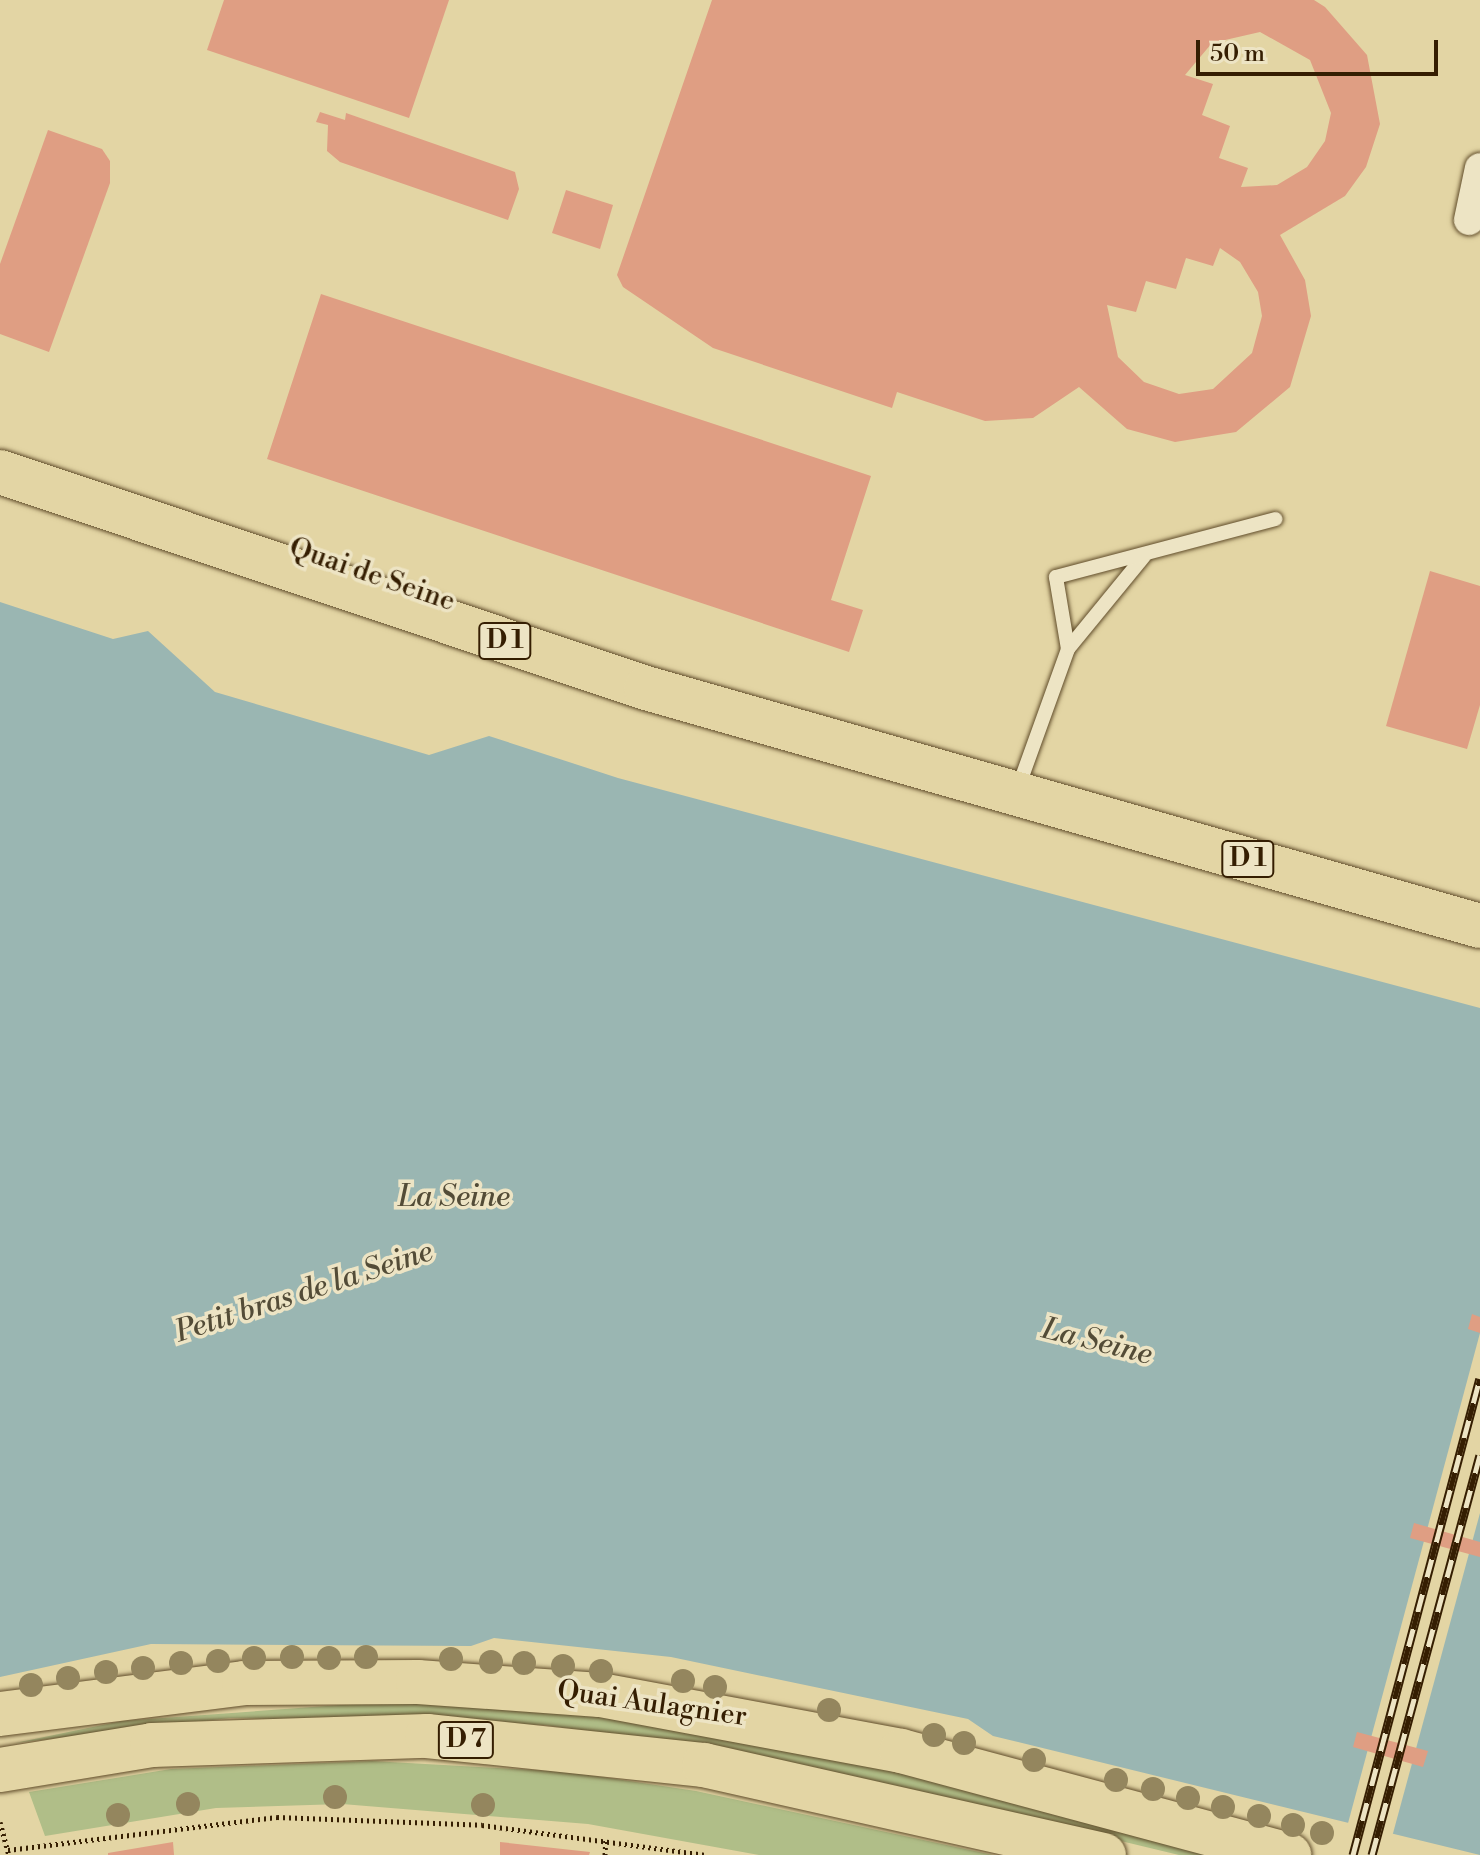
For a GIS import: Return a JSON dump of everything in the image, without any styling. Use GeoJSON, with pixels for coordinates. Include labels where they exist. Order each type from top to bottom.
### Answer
{"type":"FeatureCollection","features":[{"type":"Feature","properties":{"kind":"main road","name":"Quai de Seine"},"geometry":{"type":"LineString","coordinates":[[0,448],[1016,793]]}},
{"type":"Feature","properties":{"kind":"main road","name":"Quai de Seine"},"geometry":{"type":"LineString","coordinates":[[0,472],[646,688],[1480,926]]}},
{"type":"Feature","properties":{"kind":"main road","name":"Quai Aulagnier"},"geometry":{"type":"LineString","coordinates":[[0,1714],[244,1683],[560,1690],[685,1706],[901,1751],[1289,1855]]}},
{"type":"Feature","properties":{"kind":"main road","name":"Quai Aulagnier"},"geometry":{"type":"LineString","coordinates":[[0,1770],[152,1745],[427,1736],[704,1765],[1104,1855]]}},
{"type":"Feature","properties":{"kind":"street"},"geometry":{"type":"LineString","coordinates":[[1469,220],[1480,168]]}},
{"type":"Feature","properties":{"kind":"lane"},"geometry":{"type":"LineString","coordinates":[[1068,649],[1056,577],[1275,519]]}},
{"type":"Feature","properties":{"kind":"lane"},"geometry":{"type":"LineString","coordinates":[[1016,793],[1068,649],[1117,581],[1148,553]]}},
{"type":"Feature","properties":{"kind":"path"},"geometry":{"type":"LineString","coordinates":[[0,1822],[9,1852],[277,1817],[606,1838],[703,1855]]}},
{"type":"Feature","properties":{"kind":"path"},"geometry":{"type":"LineString","coordinates":[[605,1855],[606,1838]]}},
{"type":"Feature","properties":{"kind":"green space"},"geometry":{"type":"Polygon","coordinates":[[[381,1702],[524,1703],[779,1741],[1220,1855],[1179,1855],[809,1766],[545,1725],[230,1718],[15,1743],[122,1721],[381,1702]]]}},
{"type":"Feature","properties":{"kind":"green space"},"geometry":{"type":"Polygon","coordinates":[[[372,1761],[569,1772],[696,1791],[993,1855],[759,1855],[588,1824],[342,1804],[216,1808],[45,1836],[29,1792],[171,1769],[372,1761]]]}},
{"type":"Feature","properties":{"kind":"water","name":"La Seine"},"geometry":{"type":"Polygon","coordinates":[[[0,602],[113,639],[148,631],[215,692],[429,755],[489,736],[618,778],[1480,1008],[1480,1855],[993,1736],[968,1719],[671,1657],[494,1638],[471,1646],[151,1644],[0,1677],[0,602]]]}},
{"type":"Feature","properties":{"kind":"pier"},"geometry":{"type":"Polygon","coordinates":[[[1480,1333],[1480,1513],[1392,1837],[1347,1827],[1480,1333]]]}},
{"type":"Feature","properties":{"kind":"building"},"geometry":{"type":"Polygon","coordinates":[[[224,0],[449,0],[409,118],[207,50],[224,0]]]}},
{"type":"Feature","properties":{"kind":"building"},"geometry":{"type":"Polygon","coordinates":[[[712,0],[1314,0],[1325,7],[1367,55],[1380,124],[1366,167],[1345,196],[1280,235],[1305,280],[1311,316],[1290,387],[1236,432],[1175,442],[1127,429],[1079,387],[1033,418],[985,421],[897,392],[892,408],[713,348],[623,287],[617,275],[712,0]],[[1260,32],[1212,43],[1185,75],[1213,84],[1202,115],[1230,126],[1219,158],[1248,168],[1241,187],[1277,185],[1307,167],[1325,141],[1331,113],[1310,60],[1260,32]],[[1220,248],[1213,266],[1186,258],[1176,289],[1146,281],[1136,312],[1107,305],[1118,357],[1144,382],[1179,394],[1213,389],[1252,353],[1262,316],[1258,292],[1240,262],[1220,248]]]}},
{"type":"Feature","properties":{"kind":"building"},"geometry":{"type":"Polygon","coordinates":[[[320,112],[345,120],[346,113],[515,172],[519,189],[508,220],[340,162],[327,151],[328,125],[316,122],[320,112]]]}},
{"type":"Feature","properties":{"kind":"building"},"geometry":{"type":"Polygon","coordinates":[[[48,130],[102,149],[110,161],[110,183],[49,352],[0,334],[0,264],[48,130]]]}},
{"type":"Feature","properties":{"kind":"building"},"geometry":{"type":"Polygon","coordinates":[[[566,190],[613,205],[600,249],[552,233],[566,190]]]}},
{"type":"Feature","properties":{"kind":"building"},"geometry":{"type":"Polygon","coordinates":[[[321,294],[871,476],[831,600],[863,610],[849,652],[267,459],[321,294]]]}},
{"type":"Feature","properties":{"kind":"building"},"geometry":{"type":"Polygon","coordinates":[[[1430,571],[1480,586],[1480,705],[1467,749],[1386,726],[1430,571]]]}},
{"type":"Feature","properties":{"kind":"building"},"geometry":{"type":"Polygon","coordinates":[[[1472,1314],[1480,1317],[1480,1333],[1468,1329],[1472,1314]]]}},
{"type":"Feature","properties":{"kind":"building"},"geometry":{"type":"Polygon","coordinates":[[[1414,1523],[1480,1542],[1480,1557],[1410,1538],[1414,1523]]]}},
{"type":"Feature","properties":{"kind":"building"},"geometry":{"type":"Polygon","coordinates":[[[1357,1732],[1428,1751],[1423,1767],[1353,1747],[1357,1732]]]}},
{"type":"Feature","properties":{"kind":"building"},"geometry":{"type":"Polygon","coordinates":[[[173,1842],[174,1855],[108,1855],[108,1853],[173,1842]]]}},
{"type":"Feature","properties":{"kind":"building"},"geometry":{"type":"Polygon","coordinates":[[[500,1842],[590,1852],[589,1855],[500,1855],[500,1842]]]}},
{"type":"Feature","properties":{"kind":"railway"},"geometry":{"type":"LineString","coordinates":[[1353,1855],[1480,1379]]}},
{"type":"Feature","properties":{"kind":"railway"},"geometry":{"type":"LineString","coordinates":[[1372,1855],[1480,1455]]}},
{"type":"Feature","properties":{"kind":"water label","name":"Petit bras de la Seine"},"geometry":{"type":"Point","coordinates":[304,1292]}}]}
